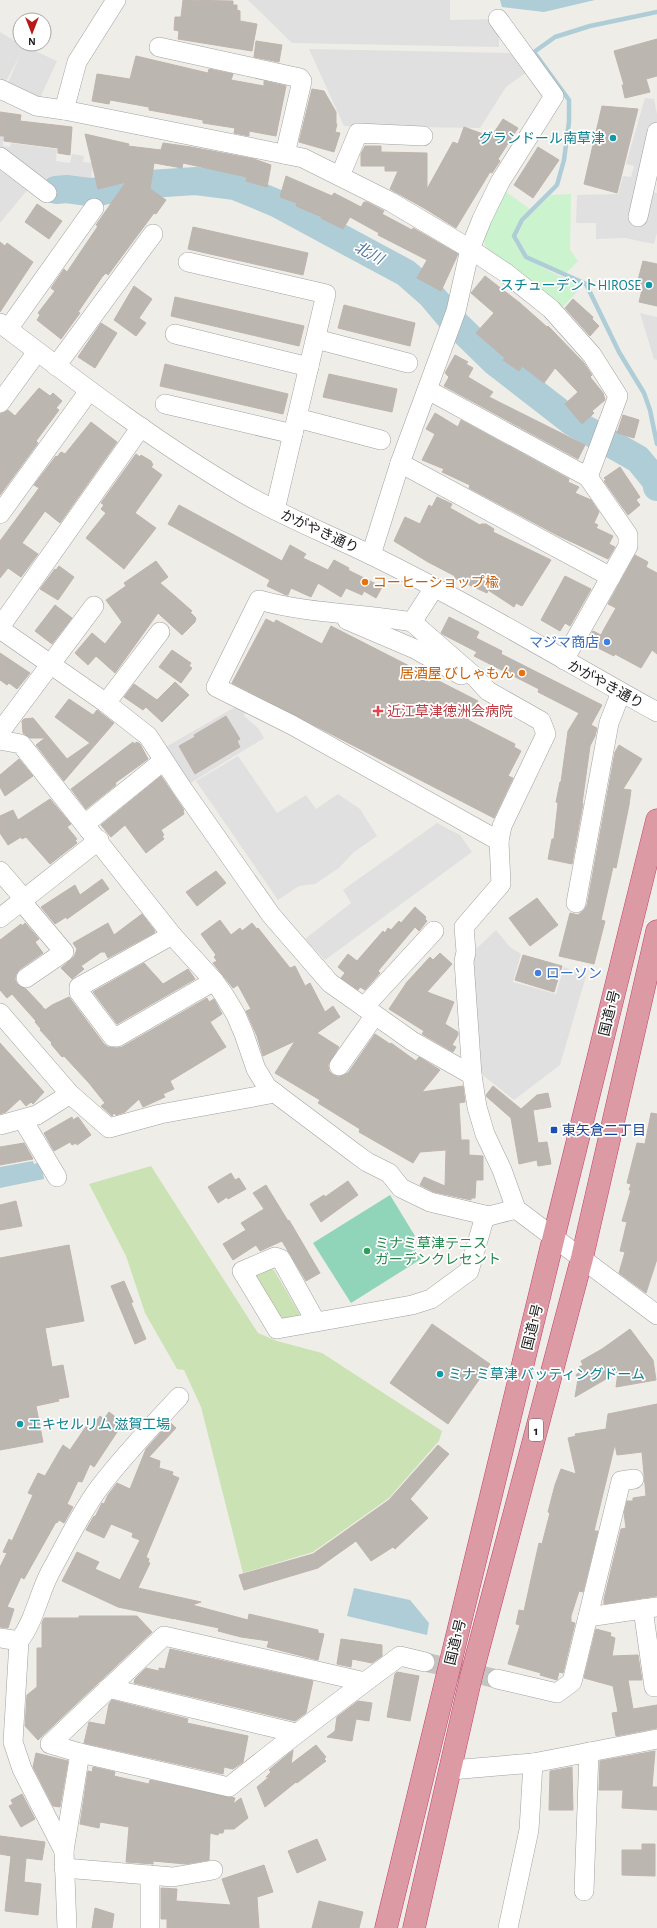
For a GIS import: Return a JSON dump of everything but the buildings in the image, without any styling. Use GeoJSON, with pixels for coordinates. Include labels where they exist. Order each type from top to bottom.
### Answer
{"type":"FeatureCollection","features":[{"type":"Feature","properties":{"kind":"highway","name":"国道1号"},"geometry":{"type":"LineString","coordinates":[[386,1928],[554,1236],[657,820]]}},
{"type":"Feature","properties":{"kind":"highway","name":"国道1号"},"geometry":{"type":"LineString","coordinates":[[414,1928],[471,1677],[582,1258],[657,931]]}},
{"type":"Feature","properties":{"kind":"street"},"geometry":{"type":"LineString","coordinates":[[64,110],[77,62],[116,0]]}},
{"type":"Feature","properties":{"kind":"street"},"geometry":{"type":"LineString","coordinates":[[371,555],[400,464],[456,311],[470,249],[482,219],[500,182],[554,96],[498,19]]}},
{"type":"Feature","properties":{"kind":"street"},"geometry":{"type":"LineString","coordinates":[[159,46],[300,78],[302,81],[285,154]]}},
{"type":"Feature","properties":{"kind":"street"},"geometry":{"type":"LineString","coordinates":[[0,89],[36,106],[64,110],[303,158],[391,202],[506,272],[551,309],[592,355],[618,396],[588,478]]}},
{"type":"Feature","properties":{"kind":"street"},"geometry":{"type":"LineString","coordinates":[[638,217],[657,132]]}},
{"type":"Feature","properties":{"kind":"street"},"geometry":{"type":"LineString","coordinates":[[340,176],[358,133],[423,136]]}},
{"type":"Feature","properties":{"kind":"street"},"geometry":{"type":"LineString","coordinates":[[0,157],[47,193]]}},
{"type":"Feature","properties":{"kind":"street"},"geometry":{"type":"LineString","coordinates":[[4,326],[94,208]]}},
{"type":"Feature","properties":{"kind":"street"},"geometry":{"type":"LineString","coordinates":[[56,366],[153,234]]}},
{"type":"Feature","properties":{"kind":"street"},"geometry":{"type":"LineString","coordinates":[[188,262],[326,294],[310,367],[275,510]]}},
{"type":"Feature","properties":{"kind":"street","name":"かがやき通り"},"geometry":{"type":"LineString","coordinates":[[4,326],[89,391],[141,428],[242,492],[275,510],[371,555],[490,616],[564,660],[657,712]]}},
{"type":"Feature","properties":{"kind":"street"},"geometry":{"type":"LineString","coordinates":[[175,334],[310,367]]}},
{"type":"Feature","properties":{"kind":"street"},"geometry":{"type":"LineString","coordinates":[[316,339],[408,363]]}},
{"type":"Feature","properties":{"kind":"street"},"geometry":{"type":"LineString","coordinates":[[0,404],[37,352]]}},
{"type":"Feature","properties":{"kind":"street"},"geometry":{"type":"LineString","coordinates":[[428,390],[588,478],[628,535],[628,546],[564,660]]}},
{"type":"Feature","properties":{"kind":"street"},"geometry":{"type":"LineString","coordinates":[[0,514],[89,391]]}},
{"type":"Feature","properties":{"kind":"street"},"geometry":{"type":"LineString","coordinates":[[165,404],[381,440]]}},
{"type":"Feature","properties":{"kind":"street"},"geometry":{"type":"LineString","coordinates":[[141,428],[0,628],[106,703],[148,736],[163,761],[271,915],[330,983],[412,1041],[472,1075]]}},
{"type":"Feature","properties":{"kind":"street"},"geometry":{"type":"LineString","coordinates":[[400,464],[611,577]]}},
{"type":"Feature","properties":{"kind":"street"},"geometry":{"type":"LineString","coordinates":[[412,622],[434,588]]}},
{"type":"Feature","properties":{"kind":"street"},"geometry":{"type":"LineString","coordinates":[[488,691],[474,676],[412,622],[380,617],[333,614],[286,608],[258,600],[216,687],[292,725],[499,841]]}},
{"type":"Feature","properties":{"kind":"street"},"geometry":{"type":"LineString","coordinates":[[0,732],[94,606]]}},
{"type":"Feature","properties":{"kind":"street"},"geometry":{"type":"LineString","coordinates":[[333,614],[415,649],[541,721],[546,734],[502,826],[499,841],[501,884],[464,927],[466,952],[464,962],[472,1075],[477,1107],[485,1134],[502,1170],[516,1209],[554,1236],[657,1315]]}},
{"type":"Feature","properties":{"kind":"street"},"geometry":{"type":"LineString","coordinates":[[106,703],[160,632]]}},
{"type":"Feature","properties":{"kind":"street"},"geometry":{"type":"LineString","coordinates":[[576,903],[609,723],[620,692]]}},
{"type":"Feature","properties":{"kind":"street"},"geometry":{"type":"LineString","coordinates":[[0,740],[21,744],[99,840],[172,935],[214,981],[236,1015],[256,1069],[267,1087],[357,1155],[389,1173],[401,1188],[430,1202],[485,1216],[516,1209]]}},
{"type":"Feature","properties":{"kind":"street"},"geometry":{"type":"LineString","coordinates":[[85,824],[163,761]]}},
{"type":"Feature","properties":{"kind":"street"},"geometry":{"type":"LineString","coordinates":[[0,918],[99,840]]}},
{"type":"Feature","properties":{"kind":"street"},"geometry":{"type":"LineString","coordinates":[[0,871],[64,952],[26,978]]}},
{"type":"Feature","properties":{"kind":"street"},"geometry":{"type":"LineString","coordinates":[[339,1066],[369,1011],[434,931]]}},
{"type":"Feature","properties":{"kind":"street"},"geometry":{"type":"LineString","coordinates":[[172,935],[79,987],[79,992],[113,1037],[117,1037],[214,981]]}},
{"type":"Feature","properties":{"kind":"street"},"geometry":{"type":"LineString","coordinates":[[0,1013],[70,1094],[109,1128],[160,1114],[275,1093]]}},
{"type":"Feature","properties":{"kind":"street"},"geometry":{"type":"LineString","coordinates":[[0,1125],[37,1115],[70,1094]]}},
{"type":"Feature","properties":{"kind":"street"},"geometry":{"type":"LineString","coordinates":[[23,1120],[58,1177]]}},
{"type":"Feature","properties":{"kind":"street"},"geometry":{"type":"LineString","coordinates":[[316,1322],[412,1305],[431,1299],[469,1271],[485,1216]]}},
{"type":"Feature","properties":{"kind":"street"},"geometry":{"type":"LineString","coordinates":[[64,1860],[22,1769],[13,1742],[19,1641],[26,1632],[48,1574],[88,1504],[136,1443],[179,1397]]}},
{"type":"Feature","properties":{"kind":"street"},"geometry":{"type":"LineString","coordinates":[[497,1679],[557,1693],[572,1682],[621,1481],[634,1479]]}},
{"type":"Feature","properties":{"kind":"street"},"geometry":{"type":"LineString","coordinates":[[588,1617],[650,1608],[654,1687],[657,1687]]}},
{"type":"Feature","properties":{"kind":"street"},"geometry":{"type":"LineString","coordinates":[[365,1682],[164,1636],[50,1744],[80,1753],[229,1787],[296,1733],[365,1682],[400,1656],[425,1662]]}},
{"type":"Feature","properties":{"kind":"street"},"geometry":{"type":"LineString","coordinates":[[0,1638],[19,1641]]}},
{"type":"Feature","properties":{"kind":"street"},"geometry":{"type":"LineString","coordinates":[[108,1688],[296,1733]]}},
{"type":"Feature","properties":{"kind":"street"},"geometry":{"type":"LineString","coordinates":[[451,1770],[533,1763],[657,1739]]}},
{"type":"Feature","properties":{"kind":"street"},"geometry":{"type":"LineString","coordinates":[[584,1891],[589,1752]]}},
{"type":"Feature","properties":{"kind":"street"},"geometry":{"type":"LineString","coordinates":[[67,1928],[64,1860],[80,1753]]}},
{"type":"Feature","properties":{"kind":"street"},"geometry":{"type":"LineString","coordinates":[[508,1928],[529,1830],[533,1763]]}},
{"type":"Feature","properties":{"kind":"street"},"geometry":{"type":"LineString","coordinates":[[64,1860],[150,1875],[173,1877],[213,1870]]}},
{"type":"Feature","properties":{"kind":"street"},"geometry":{"type":"LineString","coordinates":[[150,1875],[150,1928]]}},
{"type":"Feature","properties":{"kind":"green space"},"geometry":{"type":"Polygon","coordinates":[[[505,191],[531,210],[522,220],[513,237],[525,258],[557,275],[583,285],[560,310],[488,253],[483,239],[505,191]]]}},
{"type":"Feature","properties":{"kind":"green space"},"geometry":{"type":"Polygon","coordinates":[[[571,194],[570,250],[578,261],[565,274],[528,256],[517,236],[525,220],[551,195],[571,194]]]}},
{"type":"Feature","properties":{"kind":"green space"},"geometry":{"type":"Polygon","coordinates":[[[151,1166],[258,1333],[277,1341],[322,1353],[442,1431],[439,1441],[389,1498],[313,1552],[243,1573],[201,1407],[184,1370],[177,1369],[145,1313],[126,1256],[89,1184],[151,1166]]]}},
{"type":"Feature","properties":{"kind":"green space","name":"ミナミ草津テニス ガーデンクレセント"},"geometry":{"type":"Polygon","coordinates":[[[390,1195],[415,1236],[409,1240],[421,1259],[351,1303],[313,1243],[390,1195]]]}},
{"type":"Feature","properties":{"kind":"green space"},"geometry":{"type":"Polygon","coordinates":[[[270,1268],[274,1270],[301,1316],[281,1320],[255,1276],[270,1268]]]}},
{"type":"Feature","properties":{"kind":"shaded area"},"geometry":{"type":"Polygon","coordinates":[[[248,0],[450,0],[450,20],[498,19],[499,47],[292,43],[248,0]]]}},
{"type":"Feature","properties":{"kind":"shaded area"},"geometry":{"type":"Polygon","coordinates":[[[0,32],[12,39],[12,52],[37,52],[57,61],[39,100],[7,85],[21,53],[4,85],[0,83],[0,32]]]}},
{"type":"Feature","properties":{"kind":"shaded area"},"geometry":{"type":"Polygon","coordinates":[[[309,49],[511,53],[527,72],[506,87],[480,128],[344,126],[309,49]]]}},
{"type":"Feature","properties":{"kind":"shaded area"},"geometry":{"type":"Polygon","coordinates":[[[645,98],[654,99],[657,114],[657,137],[646,191],[657,193],[657,233],[654,244],[625,238],[596,239],[596,223],[576,223],[577,195],[618,194],[623,176],[631,177],[634,166],[626,164],[645,98]]]}},
{"type":"Feature","properties":{"kind":"shaded area"},"geometry":{"type":"Polygon","coordinates":[[[0,137],[3,137],[3,146],[10,147],[11,143],[57,149],[56,161],[70,163],[72,154],[84,156],[83,162],[93,163],[90,189],[61,185],[55,189],[0,148],[0,137]]]}},
{"type":"Feature","properties":{"kind":"shaded area"},"geometry":{"type":"Polygon","coordinates":[[[0,166],[28,189],[0,223],[0,166]]]}},
{"type":"Feature","properties":{"kind":"shaded area"},"geometry":{"type":"Polygon","coordinates":[[[640,313],[657,317],[657,360],[654,359],[640,313]]]}},
{"type":"Feature","properties":{"kind":"shaded area"},"geometry":{"type":"Polygon","coordinates":[[[235,707],[246,710],[244,716],[258,728],[264,738],[189,784],[164,748],[235,707]]]}},
{"type":"Feature","properties":{"kind":"shaded area"},"geometry":{"type":"Polygon","coordinates":[[[238,756],[277,813],[306,795],[316,809],[338,794],[360,809],[377,836],[354,852],[339,868],[315,884],[299,886],[278,900],[196,781],[238,756]]]}},
{"type":"Feature","properties":{"kind":"shaded area"},"geometry":{"type":"Polygon","coordinates":[[[437,823],[460,835],[472,852],[325,960],[305,939],[351,903],[343,890],[437,823]]]}},
{"type":"Feature","properties":{"kind":"shaded area"},"geometry":{"type":"Polygon","coordinates":[[[496,930],[510,947],[521,954],[513,982],[556,994],[564,967],[586,976],[560,1065],[514,1100],[480,1073],[472,966],[475,950],[496,930]]]}},
{"type":"Feature","properties":{"kind":"water"},"geometry":{"type":"Polygon","coordinates":[[[500,0],[595,0],[544,12],[502,7],[500,0]]]}},
{"type":"Feature","properties":{"kind":"water"},"geometry":{"type":"Polygon","coordinates":[[[33,1161],[34,1164],[44,1161],[49,1171],[43,1173],[44,1179],[0,1188],[0,1167],[33,1161]]]}},
{"type":"Feature","properties":{"kind":"water"},"geometry":{"type":"Polygon","coordinates":[[[354,1588],[410,1600],[429,1623],[427,1635],[347,1616],[354,1588]]]}},
{"type":"Feature","properties":{"kind":"waterway"},"geometry":{"type":"LineString","coordinates":[[657,12],[590,26],[555,37],[534,52],[569,100],[569,122],[564,160],[557,185],[522,220],[514,236],[526,257],[586,284],[619,352],[644,393],[650,410],[657,444]]}},
{"type":"Feature","properties":{"kind":"waterway","name":"北川"},"geometry":{"type":"LineString","coordinates":[[56,190],[66,189],[89,192],[134,185],[196,181],[235,186],[276,203],[406,273],[431,295],[452,320],[495,362],[571,421],[638,459],[656,481],[657,487]]}},
{"type":"Feature","properties":{"kind":"waterway"},"geometry":{"type":"LineString","coordinates":[[656,481],[657,477]]}},
{"type":"Feature","properties":{"kind":"tunnel"},"geometry":{"type":"LineString","coordinates":[[425,1662],[497,1679]]}},
{"type":"Feature","properties":{"kind":"place","name":"グランドール南草津"},"geometry":{"type":"Point","coordinates":[613,138]}},
{"type":"Feature","properties":{"kind":"place","name":"スチューデントHIROSE"},"geometry":{"type":"Point","coordinates":[649,285]}},
{"type":"Feature","properties":{"kind":"place","name":"コーヒーショップ楡"},"geometry":{"type":"Point","coordinates":[365,582]}},
{"type":"Feature","properties":{"kind":"place","name":"マジマ商店"},"geometry":{"type":"Point","coordinates":[607,642]}},
{"type":"Feature","properties":{"kind":"place","name":"居酒屋 びしゃもん"},"geometry":{"type":"Point","coordinates":[522,673]}},
{"type":"Feature","properties":{"kind":"place","name":"近江草津徳洲会病院"},"geometry":{"type":"Point","coordinates":[378,711]}},
{"type":"Feature","properties":{"kind":"place","name":"ローソン"},"geometry":{"type":"Point","coordinates":[538,973]}},
{"type":"Feature","properties":{"kind":"place","name":"東矢倉二丁目"},"geometry":{"type":"Point","coordinates":[554,1130]}},
{"type":"Feature","properties":{"kind":"place","name":"ミナミ草津テニス ガーデンクレセント"},"geometry":{"type":"Point","coordinates":[367,1251]}},
{"type":"Feature","properties":{"kind":"place","name":"ミナミ草津 バッティングドーム"},"geometry":{"type":"Point","coordinates":[440,1374]}},
{"type":"Feature","properties":{"kind":"place","name":"エキセルリム 滋賀工場"},"geometry":{"type":"Point","coordinates":[20,1424]}}]}
